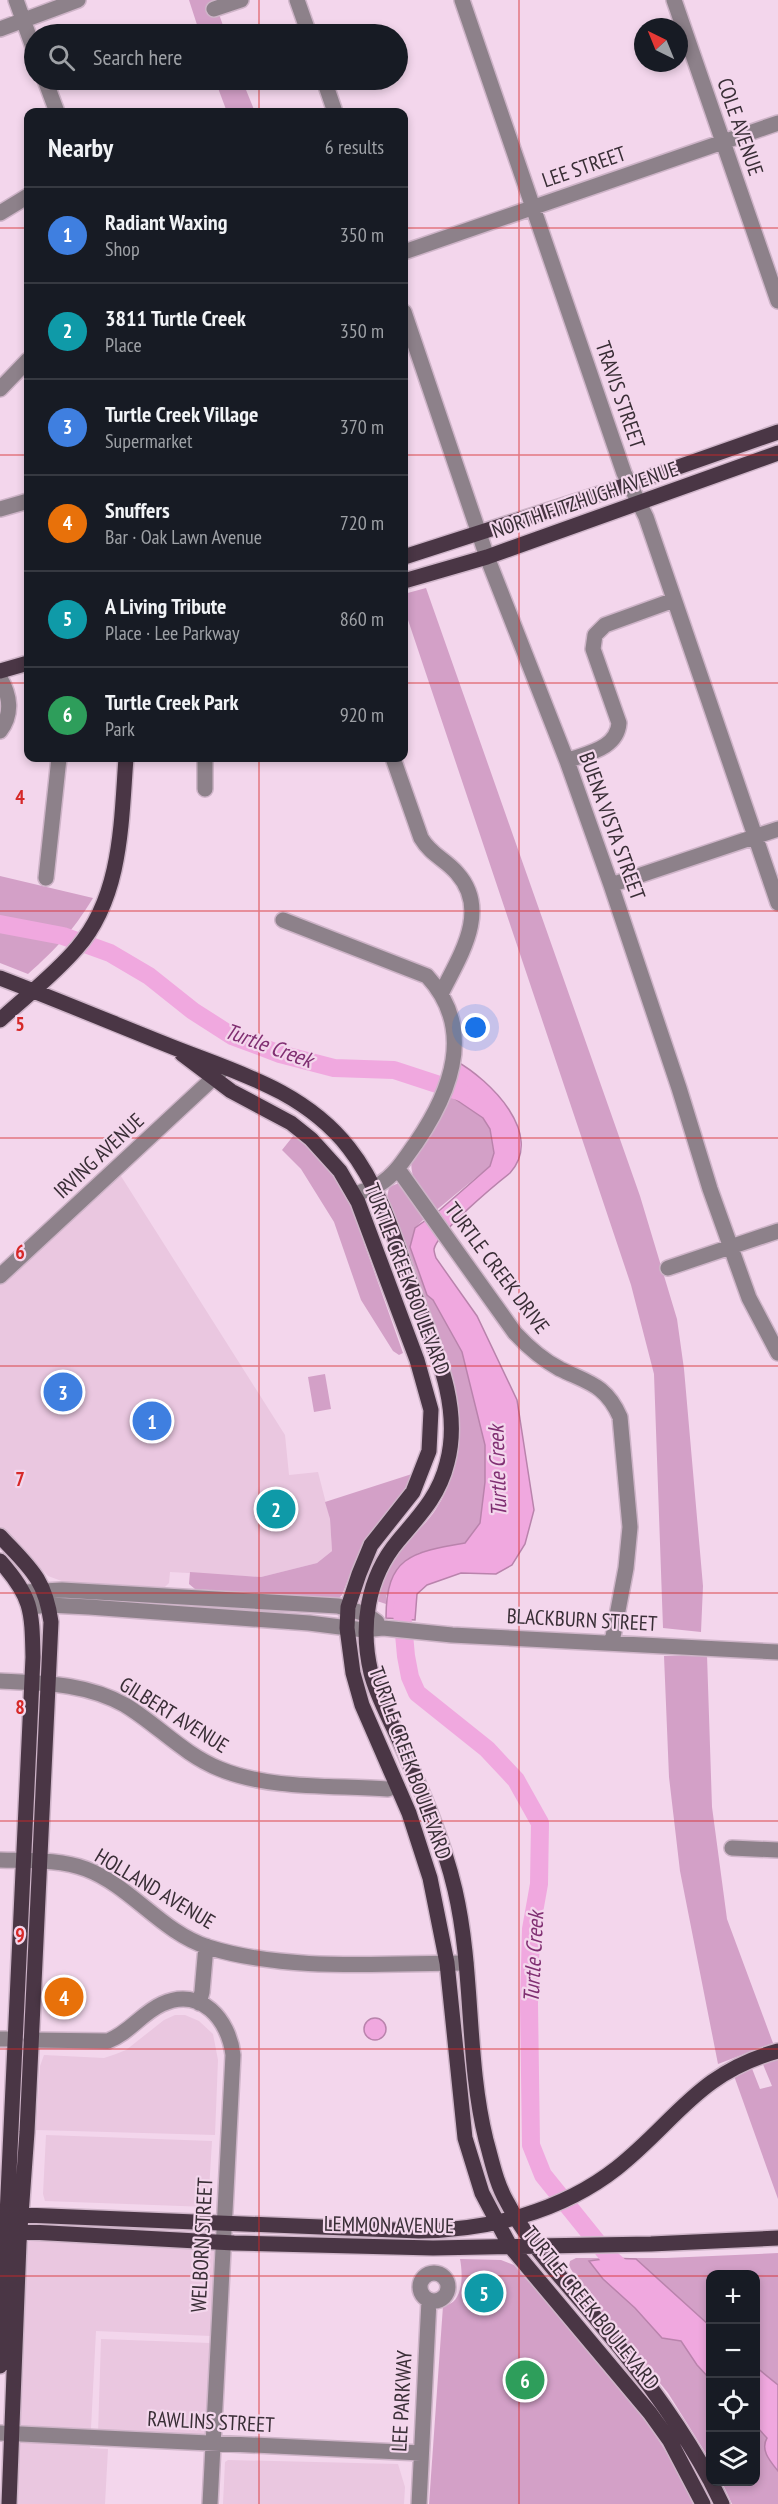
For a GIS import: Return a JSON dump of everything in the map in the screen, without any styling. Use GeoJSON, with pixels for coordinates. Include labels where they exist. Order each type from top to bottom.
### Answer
{"type":"FeatureCollection","features":[{"type":"Feature","properties":{"kind":"main road","name":"NORTH FITZHUGH AVENUE"},"geometry":{"type":"LineString","coordinates":[[408,556],[630,484],[778,432]]}},
{"type":"Feature","properties":{"kind":"main road","name":"NORTH FITZHUGH AVENUE"},"geometry":{"type":"LineString","coordinates":[[408,580],[487,557],[778,453]]}},
{"type":"Feature","properties":{"kind":"main road"},"geometry":{"type":"LineString","coordinates":[[0,671],[24,664]]}},
{"type":"Feature","properties":{"kind":"main road"},"geometry":{"type":"LineString","coordinates":[[0,1020],[78,947],[93,925],[105,900],[116,864],[126,762]]}},
{"type":"Feature","properties":{"kind":"main road","name":"TURTLE CREEK BOULEVARD"},"geometry":{"type":"LineString","coordinates":[[0,978],[37,986],[175,1048],[226,1066],[288,1094],[341,1138],[359,1162],[373,1187],[436,1354],[452,1413],[452,1438],[447,1467],[435,1494],[424,1512],[386,1557],[366,1614],[364,1630],[375,1688],[416,1779],[451,1875],[462,1923],[476,2078],[482,2124],[490,2156],[500,2189],[532,2245],[636,2369],[684,2434],[706,2472]]}},
{"type":"Feature","properties":{"kind":"main road","name":"TURTLE CREEK BOULEVARD"},"geometry":{"type":"LineString","coordinates":[[175,1048],[212,1079],[291,1123],[325,1153],[340,1171],[354,1195],[417,1360],[431,1410],[431,1434],[426,1462],[413,1492],[371,1545],[348,1608],[348,1628],[356,1689],[409,1814],[430,1878],[447,1963],[458,2081],[469,2156],[496,2223],[510,2246],[650,2414],[670,2441],[703,2504]]}},
{"type":"Feature","properties":{"kind":"main road"},"geometry":{"type":"LineString","coordinates":[[291,1123],[304,1105]]}},
{"type":"Feature","properties":{"kind":"main road"},"geometry":{"type":"LineString","coordinates":[[417,1360],[436,1354]]}},
{"type":"Feature","properties":{"kind":"main road"},"geometry":{"type":"LineString","coordinates":[[0,1536],[34,1572],[47,1598],[51,1622],[40,1683],[32,1861],[16,2039],[9,2214],[6,2433],[9,2504]]}},
{"type":"Feature","properties":{"kind":"main road"},"geometry":{"type":"LineString","coordinates":[[0,1561],[28,1600],[40,1683]]}},
{"type":"Feature","properties":{"kind":"main road"},"geometry":{"type":"LineString","coordinates":[[397,1786],[416,1779]]}},
{"type":"Feature","properties":{"kind":"main road","name":"LEMMON AVENUE"},"geometry":{"type":"LineString","coordinates":[[9,2214],[418,2231],[470,2228],[496,2223],[577,2193],[617,2168],[700,2090],[744,2062],[778,2051]]}},
{"type":"Feature","properties":{"kind":"main road"},"geometry":{"type":"LineString","coordinates":[[458,2081],[476,2078]]}},
{"type":"Feature","properties":{"kind":"main road"},"geometry":{"type":"LineString","coordinates":[[0,2366],[9,2231]]}},
{"type":"Feature","properties":{"kind":"main road","name":"LEMMON AVENUE"},"geometry":{"type":"LineString","coordinates":[[9,2231],[223,2242],[433,2248],[532,2245],[568,2247],[778,2238]]}},
{"type":"Feature","properties":{"kind":"main road"},"geometry":{"type":"LineString","coordinates":[[558,2274],[560,2260],[568,2247]]}},
{"type":"Feature","properties":{"kind":"main road","name":"TURTLE CREEK BOULEVARD"},"geometry":{"type":"LineString","coordinates":[[713,2486],[722,2504]]}},
{"type":"Feature","properties":{"kind":"street"},"geometry":{"type":"LineString","coordinates":[[16,0],[24,24]]}},
{"type":"Feature","properties":{"kind":"street"},"geometry":{"type":"LineString","coordinates":[[0,29],[78,0]]}},
{"type":"Feature","properties":{"kind":"street"},"geometry":{"type":"LineString","coordinates":[[214,9],[241,0]]}},
{"type":"Feature","properties":{"kind":"street"},"geometry":{"type":"LineString","coordinates":[[297,0],[305,24]]}},
{"type":"Feature","properties":{"kind":"street","name":"TRAVIS STREET"},"geometry":{"type":"LineString","coordinates":[[462,0],[630,484],[640,503],[674,600],[778,903]]}},
{"type":"Feature","properties":{"kind":"street","name":"COLE AVENUE"},"geometry":{"type":"LineString","coordinates":[[674,0],[778,301]]}},
{"type":"Feature","properties":{"kind":"street"},"geometry":{"type":"LineString","coordinates":[[49,90],[56,108]]}},
{"type":"Feature","properties":{"kind":"street"},"geometry":{"type":"LineString","coordinates":[[327,90],[334,108]]}},
{"type":"Feature","properties":{"kind":"street","name":"LEE STREET"},"geometry":{"type":"LineString","coordinates":[[408,251],[778,123]]}},
{"type":"Feature","properties":{"kind":"street"},"geometry":{"type":"LineString","coordinates":[[0,213],[24,198]]}},
{"type":"Feature","properties":{"kind":"street","name":"BUENA VISTA STREET"},"geometry":{"type":"LineString","coordinates":[[408,324],[487,557],[567,760],[611,885],[730,1246],[756,1316],[778,1353]]}},
{"type":"Feature","properties":{"kind":"street"},"geometry":{"type":"LineString","coordinates":[[0,389],[24,364]]}},
{"type":"Feature","properties":{"kind":"street"},"geometry":{"type":"LineString","coordinates":[[0,510],[24,502]]}},
{"type":"Feature","properties":{"kind":"street"},"geometry":{"type":"LineString","coordinates":[[567,760],[611,742],[618,730],[619,723],[593,649],[596,635],[605,625],[674,600]]}},
{"type":"Feature","properties":{"kind":"street"},"geometry":{"type":"LineString","coordinates":[[0,678],[9,693],[7,722],[0,730]]}},
{"type":"Feature","properties":{"kind":"street"},"geometry":{"type":"LineString","coordinates":[[46,878],[59,762]]}},
{"type":"Feature","properties":{"kind":"street"},"geometry":{"type":"LineString","coordinates":[[205,762],[205,789]]}},
{"type":"Feature","properties":{"kind":"street"},"geometry":{"type":"LineString","coordinates":[[394,762],[421,838],[428,850],[460,876],[470,893],[472,904],[471,931],[455,966],[442,975],[434,985]]}},
{"type":"Feature","properties":{"kind":"street"},"geometry":{"type":"LineString","coordinates":[[611,885],[778,828]]}},
{"type":"Feature","properties":{"kind":"street"},"geometry":{"type":"LineString","coordinates":[[282,920],[434,985],[450,1015],[456,1043],[453,1062],[442,1100],[432,1119],[398,1169],[373,1187],[354,1195]]}},
{"type":"Feature","properties":{"kind":"street","name":"IRVING AVENUE"},"geometry":{"type":"LineString","coordinates":[[0,1276],[226,1066]]}},
{"type":"Feature","properties":{"kind":"street","name":"TURTLE CREEK DRIVE"},"geometry":{"type":"LineString","coordinates":[[398,1169],[500,1313],[527,1345],[558,1368],[600,1388],[608,1396],[620,1417],[630,1527],[626,1568],[612,1642]]}},
{"type":"Feature","properties":{"kind":"street"},"geometry":{"type":"LineString","coordinates":[[668,1268],[778,1231]]}},
{"type":"Feature","properties":{"kind":"street"},"geometry":{"type":"LineString","coordinates":[[175,1613],[177,1597]]}},
{"type":"Feature","properties":{"kind":"street","name":"BLACKBURN STREET"},"geometry":{"type":"LineString","coordinates":[[28,1600],[177,1597],[348,1608],[366,1614],[383,1628]]}},
{"type":"Feature","properties":{"kind":"street","name":"BLACKBURN STREET"},"geometry":{"type":"LineString","coordinates":[[47,1598],[175,1613],[309,1623],[364,1630],[383,1628],[442,1634],[778,1652]]}},
{"type":"Feature","properties":{"kind":"street","name":"GILBERT AVENUE"},"geometry":{"type":"LineString","coordinates":[[0,1681],[40,1683],[90,1690],[116,1701],[194,1756],[220,1770],[249,1778],[280,1783],[388,1789],[397,1786]]}},
{"type":"Feature","properties":{"kind":"street"},"geometry":{"type":"LineString","coordinates":[[732,1848],[778,1850]]}},
{"type":"Feature","properties":{"kind":"street","name":"HOLLAND AVENUE"},"geometry":{"type":"LineString","coordinates":[[0,1860],[75,1866],[98,1875],[153,1916],[206,1946],[237,1955],[282,1962],[466,1963]]}},
{"type":"Feature","properties":{"kind":"street"},"geometry":{"type":"LineString","coordinates":[[16,2039],[108,2041],[120,2036],[160,2005],[178,2000],[199,2003],[206,1946]]}},
{"type":"Feature","properties":{"kind":"street","name":"WELBORN STREET"},"geometry":{"type":"LineString","coordinates":[[199,2003],[218,2015],[232,2042],[210,2504]]}},
{"type":"Feature","properties":{"kind":"street","name":"LEE PARKWAY"},"geometry":{"type":"LineString","coordinates":[[419,2504],[429,2300]]}},
{"type":"Feature","properties":{"kind":"street","name":"RAWLINS STREET"},"geometry":{"type":"LineString","coordinates":[[6,2433],[421,2453]]}},
{"type":"Feature","properties":{"kind":"shaded area"},"geometry":{"type":"Polygon","coordinates":[[[189,0],[214,0],[222,24],[197,24],[189,0]]]}},
{"type":"Feature","properties":{"kind":"shaded area"},"geometry":{"type":"Polygon","coordinates":[[[219,90],[246,90],[253,108],[226,108],[219,90]]]}},
{"type":"Feature","properties":{"kind":"shaded area"},"geometry":{"type":"Polygon","coordinates":[[[426,588],[640,1196],[677,1319],[684,1369],[703,1586],[701,1632],[663,1628],[654,1374],[631,1285],[408,620],[408,593],[426,588]]]}},
{"type":"Feature","properties":{"kind":"shaded area"},"geometry":{"type":"Polygon","coordinates":[[[0,876],[93,898],[64,939],[28,974],[0,963],[0,876]]]}},
{"type":"Feature","properties":{"kind":"shaded area"},"geometry":{"type":"Polygon","coordinates":[[[451,1097],[483,1118],[490,1129],[494,1153],[490,1166],[434,1212],[414,1180],[412,1157],[451,1097]]]}},
{"type":"Feature","properties":{"kind":"shaded area"},"geometry":{"type":"Polygon","coordinates":[[[294,1135],[318,1157],[332,1174],[351,1206],[403,1353],[399,1355],[393,1351],[361,1300],[334,1222],[301,1169],[282,1150],[294,1135]]]}},
{"type":"Feature","properties":{"kind":"shaded area"},"geometry":{"type":"Polygon","coordinates":[[[119,1173],[285,1435],[289,1475],[318,1472],[330,1519],[332,1551],[317,1563],[261,1577],[170,1572],[169,1583],[165,1587],[67,1583],[48,1576],[0,1528],[0,1283],[119,1173]]]}},
{"type":"Feature","properties":{"kind":"shaded area"},"geometry":{"type":"Polygon","coordinates":[[[399,1183],[427,1216],[415,1228],[427,1295],[433,1300],[462,1352],[485,1445],[485,1482],[480,1523],[465,1543],[418,1553],[386,1596],[386,1604],[377,1601],[387,1571],[396,1554],[432,1515],[444,1495],[454,1466],[458,1435],[455,1389],[387,1198],[389,1187],[399,1183]]]}},
{"type":"Feature","properties":{"kind":"shaded area"},"geometry":{"type":"Polygon","coordinates":[[[325,1374],[331,1409],[314,1412],[308,1377],[325,1374]]]}},
{"type":"Feature","properties":{"kind":"shaded area"},"geometry":{"type":"Polygon","coordinates":[[[415,1473],[398,1502],[361,1547],[342,1595],[338,1599],[195,1589],[189,1584],[190,1572],[261,1577],[317,1563],[332,1551],[330,1519],[325,1502],[415,1473]]]}},
{"type":"Feature","properties":{"kind":"shaded area"},"geometry":{"type":"Polygon","coordinates":[[[707,1655],[712,1807],[727,1919],[773,2043],[718,2064],[680,1871],[669,1777],[664,1656],[707,1655]]]}},
{"type":"Feature","properties":{"kind":"shaded area"},"geometry":{"type":"Polygon","coordinates":[[[175,2015],[185,2015],[199,2021],[213,2034],[218,2060],[215,2135],[36,2130],[40,2066],[44,2055],[104,2058],[126,2050],[164,2020],[175,2015]]]}},
{"type":"Feature","properties":{"kind":"shaded area"},"geometry":{"type":"Polygon","coordinates":[[[778,2059],[778,2199],[733,2073],[751,2066],[760,2089],[772,2086],[762,2062],[778,2059]]]}},
{"type":"Feature","properties":{"kind":"shaded area"},"geometry":{"type":"Polygon","coordinates":[[[46,2135],[212,2141],[208,2207],[45,2201],[43,2194],[46,2135]]]}},
{"type":"Feature","properties":{"kind":"shaded area"},"geometry":{"type":"Polygon","coordinates":[[[27,2239],[214,2249],[211,2336],[96,2331],[90,2448],[108,2449],[105,2504],[14,2504],[27,2239]]]}},
{"type":"Feature","properties":{"kind":"shaded area"},"geometry":{"type":"Polygon","coordinates":[[[778,2253],[778,2504],[732,2504],[724,2486],[760,2486],[760,2270],[706,2270],[706,2454],[668,2393],[583,2289],[569,2266],[570,2261],[576,2258],[666,2258],[778,2253]]]}},
{"type":"Feature","properties":{"kind":"shaded area"},"geometry":{"type":"Polygon","coordinates":[[[460,2259],[501,2260],[514,2265],[637,2409],[678,2472],[693,2504],[429,2504],[443,2306],[455,2300],[458,2294],[462,2272],[460,2259]]]}},
{"type":"Feature","properties":{"kind":"shaded area"},"geometry":{"type":"Polygon","coordinates":[[[101,2339],[210,2343],[207,2437],[98,2434],[101,2339]]]}},
{"type":"Feature","properties":{"kind":"shaded area"},"geometry":{"type":"Polygon","coordinates":[[[228,2460],[398,2464],[405,2487],[404,2504],[223,2504],[225,2462],[228,2460]]]}},
{"type":"Feature","properties":{"kind":"water"},"geometry":{"type":"Polygon","coordinates":[[[456,1061],[484,1081],[497,1095],[517,1125],[521,1142],[519,1158],[510,1173],[445,1232],[434,1251],[436,1258],[477,1316],[517,1400],[534,1510],[525,1544],[512,1565],[496,1574],[461,1573],[427,1585],[417,1594],[415,1620],[386,1618],[391,1582],[405,1561],[430,1550],[465,1543],[480,1523],[485,1482],[485,1445],[462,1352],[433,1300],[427,1295],[410,1247],[415,1228],[440,1210],[490,1166],[494,1153],[490,1129],[483,1118],[449,1095],[456,1061]]]}},
{"type":"Feature","properties":{"kind":"water"},"geometry":{"type":"Polygon","coordinates":[[[375,2018],[383,2021],[386,2029],[383,2037],[375,2040],[367,2037],[364,2029],[367,2021],[375,2018]]]}},
{"type":"Feature","properties":{"kind":"water"},"geometry":{"type":"Polygon","coordinates":[[[610,2258],[636,2259],[706,2322],[706,2375],[681,2341],[662,2338],[635,2308],[603,2279],[589,2261],[610,2258]]]}},
{"type":"Feature","properties":{"kind":"water"},"geometry":{"type":"Polygon","coordinates":[[[760,2370],[778,2385],[778,2471],[765,2451],[767,2438],[760,2430],[760,2370]]]}},
{"type":"Feature","properties":{"kind":"waterway","name":"Turtle Creek"},"geometry":{"type":"LineString","coordinates":[[0,924],[63,936],[110,953],[149,976],[193,1011],[232,1036],[280,1054],[334,1068],[394,1070],[461,1092]]}},
{"type":"Feature","properties":{"kind":"waterway","name":"Turtle Creek"},"geometry":{"type":"LineString","coordinates":[[405,1598],[402,1612],[406,1656],[410,1677],[417,1693],[487,1749],[516,1780],[540,1823],[539,1884],[531,1929],[529,2004],[531,2145],[543,2175],[610,2258],[627,2273]]}},
{"type":"Feature","properties":{"kind":"place","name":"Turtle Creek Village"},"geometry":{"type":"Point","coordinates":[63,1392]}},
{"type":"Feature","properties":{"kind":"place","name":"Radiant Waxing"},"geometry":{"type":"Point","coordinates":[152,1421]}},
{"type":"Feature","properties":{"kind":"place","name":"3811 Turtle Creek"},"geometry":{"type":"Point","coordinates":[276,1509]}},
{"type":"Feature","properties":{"kind":"place","name":"Snuffers"},"geometry":{"type":"Point","coordinates":[64,1997]}},
{"type":"Feature","properties":{"kind":"place","name":"A Living Tribute"},"geometry":{"type":"Point","coordinates":[484,2293]}},
{"type":"Feature","properties":{"kind":"place","name":"Turtle Creek Park"},"geometry":{"type":"Point","coordinates":[525,2380]}}]}
